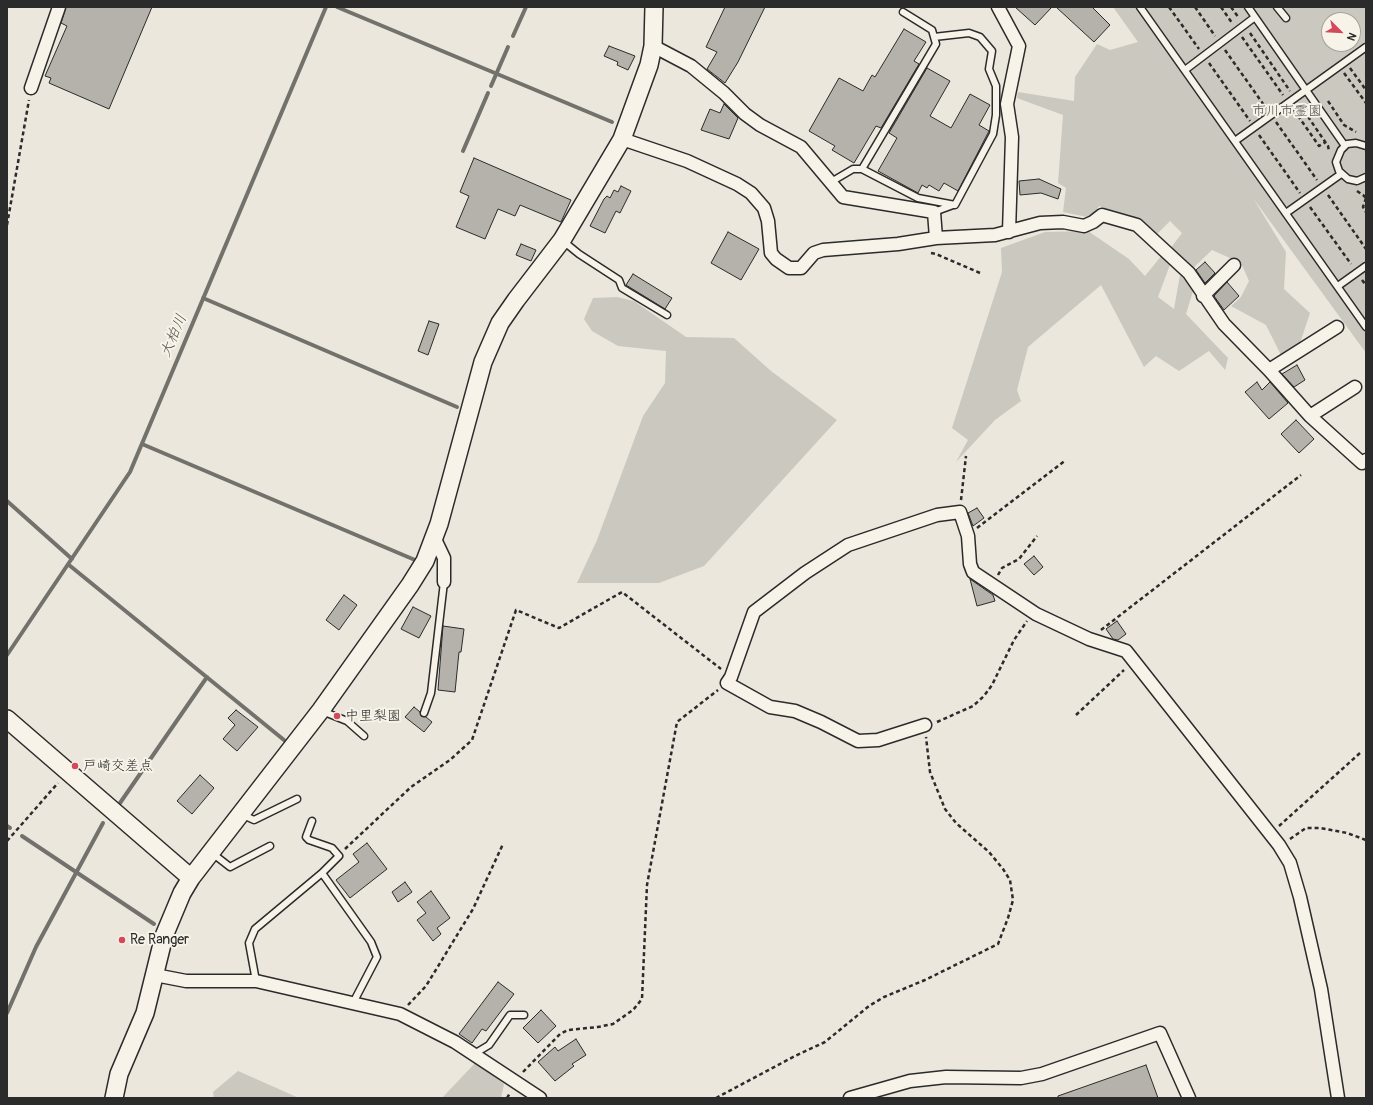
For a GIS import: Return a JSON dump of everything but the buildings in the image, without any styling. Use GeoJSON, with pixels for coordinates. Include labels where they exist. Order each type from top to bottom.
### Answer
{"type":"FeatureCollection","features":[{"type":"Feature","properties":{"kind":"street"},"geometry":{"type":"LineString","coordinates":[[31,88],[59,7]]}},
{"type":"Feature","properties":{"kind":"street"},"geometry":{"type":"LineString","coordinates":[[114,1098],[119,1074],[145,1014],[166,929],[176,903],[191,878],[210,852],[321,710],[410,585],[425,561],[434,538],[475,387],[486,356],[500,323],[562,240],[622,139],[649,65],[653,46],[654,7]]}},
{"type":"Feature","properties":{"kind":"street"},"geometry":{"type":"LineString","coordinates":[[1000,8],[1019,46],[1007,104],[1012,137],[1009,232]]}},
{"type":"Feature","properties":{"kind":"street"},"geometry":{"type":"LineString","coordinates":[[653,46],[692,66],[724,93],[745,114],[760,125],[801,147],[843,197],[934,212],[936,238]]}},
{"type":"Feature","properties":{"kind":"street"},"geometry":{"type":"LineString","coordinates":[[622,139],[687,161],[751,193],[764,208],[768,221],[771,253],[776,259],[789,268],[801,268],[814,253],[823,250],[898,244],[936,238],[995,234],[1009,232],[1040,223],[1063,222],[1084,226],[1093,222],[1102,215],[1107,215],[1137,226],[1189,273],[1203,296],[1224,324],[1269,370],[1310,416],[1365,464]]}},
{"type":"Feature","properties":{"kind":"street"},"geometry":{"type":"LineString","coordinates":[[1203,296],[1234,265]]}},
{"type":"Feature","properties":{"kind":"street"},"geometry":{"type":"LineString","coordinates":[[1269,370],[1337,327]]}},
{"type":"Feature","properties":{"kind":"street"},"geometry":{"type":"LineString","coordinates":[[1310,416],[1355,387]]}},
{"type":"Feature","properties":{"kind":"street"},"geometry":{"type":"LineString","coordinates":[[925,725],[878,740],[858,741],[821,722],[795,711],[770,706],[729,680],[754,612],[805,572],[848,545],[937,515],[960,512],[968,536],[970,564],[973,572],[1036,614],[1089,638],[1126,651],[1134,659],[1280,845],[1290,863],[1300,897],[1321,990],[1338,1098]]}},
{"type":"Feature","properties":{"kind":"street"},"geometry":{"type":"LineString","coordinates":[[434,538],[444,558],[444,582]]}},
{"type":"Feature","properties":{"kind":"street"},"geometry":{"type":"LineString","coordinates":[[7,719],[191,878]]}},
{"type":"Feature","properties":{"kind":"street"},"geometry":{"type":"LineString","coordinates":[[155,975],[186,981],[256,981],[400,1014],[455,1042],[540,1098]]}},
{"type":"Feature","properties":{"kind":"street"},"geometry":{"type":"LineString","coordinates":[[850,1098],[890,1093],[910,1081],[946,1077],[1021,1078],[1042,1074],[1160,1033],[1189,1098]]}},
{"type":"Feature","properties":{"kind":"lane"},"geometry":{"type":"LineString","coordinates":[[1140,7],[1366,327]]}},
{"type":"Feature","properties":{"kind":"lane"},"geometry":{"type":"LineString","coordinates":[[1248,7],[1345,146]]}},
{"type":"Feature","properties":{"kind":"lane"},"geometry":{"type":"LineString","coordinates":[[1277,7],[1286,18]]}},
{"type":"Feature","properties":{"kind":"lane"},"geometry":{"type":"LineString","coordinates":[[862,169],[936,44],[932,30],[902,12]]}},
{"type":"Feature","properties":{"kind":"lane"},"geometry":{"type":"LineString","coordinates":[[1185,70],[1256,17]]}},
{"type":"Feature","properties":{"kind":"lane"},"geometry":{"type":"LineString","coordinates":[[934,37],[969,33],[980,37],[992,51],[989,69],[996,86],[996,115],[993,134],[955,205],[934,212]]}},
{"type":"Feature","properties":{"kind":"lane"},"geometry":{"type":"LineString","coordinates":[[1235,141],[1366,47]]}},
{"type":"Feature","properties":{"kind":"lane"},"geometry":{"type":"LineString","coordinates":[[1366,146],[1356,143],[1345,146],[1340,150],[1337,158],[1337,166],[1341,174],[1353,180],[1366,177]]}},
{"type":"Feature","properties":{"kind":"lane"},"geometry":{"type":"LineString","coordinates":[[831,182],[853,169],[862,169],[918,198],[955,205]]}},
{"type":"Feature","properties":{"kind":"lane"},"geometry":{"type":"LineString","coordinates":[[1286,212],[1341,174]]}},
{"type":"Feature","properties":{"kind":"lane"},"geometry":{"type":"LineString","coordinates":[[562,240],[579,254],[620,280],[622,288],[666,315]]}},
{"type":"Feature","properties":{"kind":"lane"},"geometry":{"type":"LineString","coordinates":[[1338,286],[1366,266]]}},
{"type":"Feature","properties":{"kind":"lane"},"geometry":{"type":"LineString","coordinates":[[424,713],[431,693],[444,582]]}},
{"type":"Feature","properties":{"kind":"lane"},"geometry":{"type":"LineString","coordinates":[[321,710],[347,721],[364,736]]}},
{"type":"Feature","properties":{"kind":"lane"},"geometry":{"type":"LineString","coordinates":[[241,814],[254,820],[297,799]]}},
{"type":"Feature","properties":{"kind":"lane"},"geometry":{"type":"LineString","coordinates":[[256,981],[249,943],[255,929],[322,873],[338,856],[332,848],[309,840],[306,837],[312,821]]}},
{"type":"Feature","properties":{"kind":"lane"},"geometry":{"type":"LineString","coordinates":[[210,852],[230,867],[270,846]]}},
{"type":"Feature","properties":{"kind":"lane"},"geometry":{"type":"LineString","coordinates":[[322,873],[371,942],[377,957],[352,1003]]}},
{"type":"Feature","properties":{"kind":"lane"},"geometry":{"type":"LineString","coordinates":[[474,1054],[489,1045],[510,1015],[524,1015]]}},
{"type":"Feature","properties":{"kind":"path"},"geometry":{"type":"LineString","coordinates":[[1169,7],[1366,285]]}},
{"type":"Feature","properties":{"kind":"path"},"geometry":{"type":"LineString","coordinates":[[1195,7],[1366,249]]}},
{"type":"Feature","properties":{"kind":"path"},"geometry":{"type":"LineString","coordinates":[[1221,7],[1319,146],[1326,142]]}},
{"type":"Feature","properties":{"kind":"path"},"geometry":{"type":"LineString","coordinates":[[1231,7],[1242,22]]}},
{"type":"Feature","properties":{"kind":"path"},"geometry":{"type":"LineString","coordinates":[[1247,30],[1292,94]]}},
{"type":"Feature","properties":{"kind":"path"},"geometry":{"type":"LineString","coordinates":[[1346,61],[1366,90]]}},
{"type":"Feature","properties":{"kind":"path"},"geometry":{"type":"LineString","coordinates":[[1340,66],[1366,103]]}},
{"type":"Feature","properties":{"kind":"path"},"geometry":{"type":"LineString","coordinates":[[7,225],[31,88]]}},
{"type":"Feature","properties":{"kind":"path"},"geometry":{"type":"LineString","coordinates":[[1327,100],[1347,128],[1361,133]]}},
{"type":"Feature","properties":{"kind":"path"},"geometry":{"type":"LineString","coordinates":[[1298,102],[1326,142],[1329,148],[1328,158]]}},
{"type":"Feature","properties":{"kind":"path"},"geometry":{"type":"LineString","coordinates":[[1366,198],[1363,207],[1366,212]]}},
{"type":"Feature","properties":{"kind":"path"},"geometry":{"type":"LineString","coordinates":[[927,252],[936,254],[980,273]]}},
{"type":"Feature","properties":{"kind":"path"},"geometry":{"type":"LineString","coordinates":[[960,512],[966,456]]}},
{"type":"Feature","properties":{"kind":"path"},"geometry":{"type":"LineString","coordinates":[[968,536],[1066,460]]}},
{"type":"Feature","properties":{"kind":"path"},"geometry":{"type":"LineString","coordinates":[[1089,638],[1301,475]]}},
{"type":"Feature","properties":{"kind":"path"},"geometry":{"type":"LineString","coordinates":[[994,585],[1002,568],[1019,559],[1037,536]]}},
{"type":"Feature","properties":{"kind":"path"},"geometry":{"type":"LineString","coordinates":[[338,856],[411,788],[450,760],[472,740],[516,610],[559,628],[622,592],[729,680],[677,722],[647,885],[642,998],[633,1010],[613,1024],[598,1028],[568,1030],[560,1034],[529,1065],[515,1082]]}},
{"type":"Feature","properties":{"kind":"path"},"geometry":{"type":"LineString","coordinates":[[716,1098],[795,1056],[825,1042],[869,1006],[884,997],[925,980],[998,944],[1013,900],[1010,880],[989,852],[956,823],[946,809],[930,772],[925,725],[942,720],[973,706],[984,696],[992,685],[1025,622],[1036,614]]}},
{"type":"Feature","properties":{"kind":"path"},"geometry":{"type":"LineString","coordinates":[[1076,715],[1117,678],[1134,659]]}},
{"type":"Feature","properties":{"kind":"path"},"geometry":{"type":"LineString","coordinates":[[1271,833],[1360,753]]}},
{"type":"Feature","properties":{"kind":"path"},"geometry":{"type":"LineString","coordinates":[[7,841],[68,772]]}},
{"type":"Feature","properties":{"kind":"path"},"geometry":{"type":"LineString","coordinates":[[1280,845],[1306,828],[1320,828],[1347,833],[1366,840]]}},
{"type":"Feature","properties":{"kind":"path"},"geometry":{"type":"LineString","coordinates":[[400,1014],[426,986],[473,909],[503,844]]}},
{"type":"Feature","properties":{"kind":"green space","name":"市川市霊園"},"geometry":{"type":"Polygon","coordinates":[[[1113,7],[1366,7],[1366,353],[1253,198],[1286,252],[1284,289],[1310,313],[1299,346],[1282,357],[1266,325],[1231,306],[1241,297],[1249,281],[1241,263],[1212,250],[1191,270],[1170,249],[1182,233],[1170,221],[1156,235],[1145,223],[1099,206],[1092,218],[1063,212],[1066,188],[1058,183],[1063,115],[1017,98],[1018,92],[1074,101],[1075,77],[1097,44],[1110,50],[1138,42],[1113,7]]]}},
{"type":"Feature","properties":{"kind":"green space"},"geometry":{"type":"Polygon","coordinates":[[[1088,231],[1129,259],[1145,276],[1162,255],[1171,262],[1158,297],[1174,309],[1180,275],[1194,288],[1186,314],[1228,358],[1225,370],[1209,351],[1179,371],[1156,356],[1144,367],[1101,285],[1028,347],[1017,390],[1021,401],[995,420],[956,462],[968,440],[952,428],[1002,272],[1001,248],[1045,232],[1088,231]]]}},
{"type":"Feature","properties":{"kind":"green space"},"geometry":{"type":"Polygon","coordinates":[[[617,297],[634,301],[686,337],[734,338],[771,371],[837,420],[704,566],[659,583],[577,583],[597,540],[643,416],[665,383],[666,351],[618,346],[592,331],[584,319],[593,298],[617,297]]]}},
{"type":"Feature","properties":{"kind":"green space"},"geometry":{"type":"Polygon","coordinates":[[[476,1062],[504,1084],[501,1098],[442,1098],[476,1062]]]}},
{"type":"Feature","properties":{"kind":"green space"},"geometry":{"type":"Polygon","coordinates":[[[238,1071],[299,1098],[214,1098],[213,1092],[238,1071]]]}},
{"type":"Feature","properties":{"kind":"waterway","name":"大柏川"},"geometry":{"type":"LineString","coordinates":[[7,655],[130,472],[326,7]]}},
{"type":"Feature","properties":{"kind":"waterway"},"geometry":{"type":"LineString","coordinates":[[337,7],[612,122]]}},
{"type":"Feature","properties":{"kind":"waterway"},"geometry":{"type":"LineString","coordinates":[[513,36],[526,7]]}},
{"type":"Feature","properties":{"kind":"waterway"},"geometry":{"type":"LineString","coordinates":[[491,86],[508,47]]}},
{"type":"Feature","properties":{"kind":"waterway"},"geometry":{"type":"LineString","coordinates":[[463,151],[488,93]]}},
{"type":"Feature","properties":{"kind":"waterway"},"geometry":{"type":"LineString","coordinates":[[203,298],[457,407]]}},
{"type":"Feature","properties":{"kind":"waterway"},"geometry":{"type":"LineString","coordinates":[[142,444],[415,560]]}},
{"type":"Feature","properties":{"kind":"waterway"},"geometry":{"type":"LineString","coordinates":[[7,501],[72,559]]}},
{"type":"Feature","properties":{"kind":"waterway"},"geometry":{"type":"LineString","coordinates":[[69,565],[284,740]]}},
{"type":"Feature","properties":{"kind":"waterway"},"geometry":{"type":"LineString","coordinates":[[120,803],[207,677]]}},
{"type":"Feature","properties":{"kind":"waterway"},"geometry":{"type":"LineString","coordinates":[[7,1013],[36,947],[103,823]]}},
{"type":"Feature","properties":{"kind":"waterway"},"geometry":{"type":"LineString","coordinates":[[22,836],[154,924]]}},
{"type":"Feature","properties":{"kind":"place","name":"中里梨園"},"geometry":{"type":"Point","coordinates":[337,716]}},
{"type":"Feature","properties":{"kind":"place","name":"戸崎交差点"},"geometry":{"type":"Point","coordinates":[75,766]}},
{"type":"Feature","properties":{"kind":"place","name":"Re Ranger"},"geometry":{"type":"Point","coordinates":[122,940]}}]}
